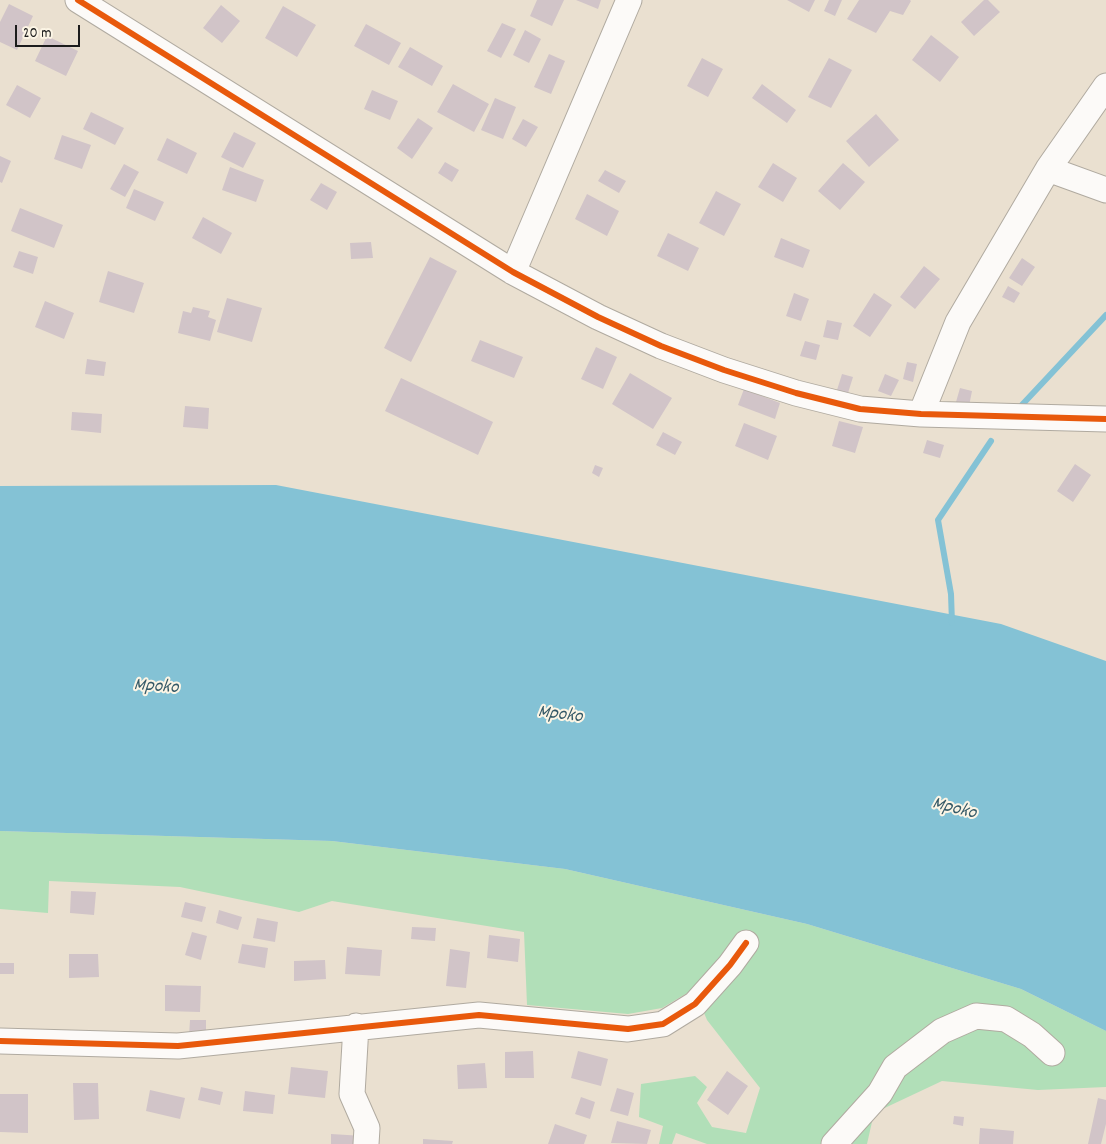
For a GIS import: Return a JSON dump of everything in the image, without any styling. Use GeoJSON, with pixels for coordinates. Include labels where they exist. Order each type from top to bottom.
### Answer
{"type":"FeatureCollection","features":[{"type":"Feature","properties":{"kind":"street"},"geometry":{"type":"LineString","coordinates":[[78,0],[513,272],[598,317],[724,370],[796,393],[860,409],[921,414],[1106,419]]}},
{"type":"Feature","properties":{"kind":"street"},"geometry":{"type":"LineString","coordinates":[[513,272],[629,0]]}},
{"type":"Feature","properties":{"kind":"street"},"geometry":{"type":"LineString","coordinates":[[921,414],[958,322],[1048,169],[1106,86]]}},
{"type":"Feature","properties":{"kind":"street"},"geometry":{"type":"LineString","coordinates":[[1048,169],[1106,190]]}},
{"type":"Feature","properties":{"kind":"street"},"geometry":{"type":"LineString","coordinates":[[0,1041],[178,1046],[479,1014],[628,1030],[662,1024],[695,1004],[730,965],[746,943]]}},
{"type":"Feature","properties":{"kind":"street"},"geometry":{"type":"LineString","coordinates":[[834,1144],[880,1093],[895,1067],[942,1031],[976,1016],[1006,1019],[1032,1035],[1052,1053]]}},
{"type":"Feature","properties":{"kind":"street"},"geometry":{"type":"LineString","coordinates":[[356,1026],[352,1094],[367,1128],[366,1144]]}},
{"type":"Feature","properties":{"kind":"green space"},"geometry":{"type":"Polygon","coordinates":[[[0,831],[332,841],[565,869],[807,924],[1021,989],[1106,1031],[1106,1087],[1038,1090],[942,1081],[874,1113],[867,1144],[707,1144],[676,1133],[672,1144],[659,1144],[663,1126],[639,1117],[641,1084],[695,1076],[707,1087],[697,1103],[712,1127],[746,1133],[760,1088],[707,1020],[694,989],[662,1008],[628,1014],[527,1005],[524,932],[332,901],[299,912],[180,887],[49,881],[48,913],[0,909],[0,831]]]}},
{"type":"Feature","properties":{"kind":"water","name":"Mpoko"},"geometry":{"type":"Polygon","coordinates":[[[276,485],[1001,624],[1106,661],[1106,1031],[1021,989],[807,924],[565,869],[332,841],[0,831],[0,486],[276,485]]]}},
{"type":"Feature","properties":{"kind":"building"},"geometry":{"type":"Polygon","coordinates":[[[537,0],[564,0],[552,26],[530,16],[537,0]]]}},
{"type":"Feature","properties":{"kind":"building"},"geometry":{"type":"Polygon","coordinates":[[[576,0],[601,0],[598,9],[576,0]]]}},
{"type":"Feature","properties":{"kind":"building"},"geometry":{"type":"Polygon","coordinates":[[[787,0],[815,0],[809,12],[787,0]]]}},
{"type":"Feature","properties":{"kind":"building"},"geometry":{"type":"Polygon","coordinates":[[[829,0],[842,0],[835,16],[824,11],[829,0]]]}},
{"type":"Feature","properties":{"kind":"building"},"geometry":{"type":"Polygon","coordinates":[[[859,0],[911,1],[903,15],[890,11],[876,33],[847,19],[859,0]]]}},
{"type":"Feature","properties":{"kind":"building"},"geometry":{"type":"Polygon","coordinates":[[[984,0],[988,0],[1000,12],[974,36],[961,22],[984,0]]]}},
{"type":"Feature","properties":{"kind":"building"},"geometry":{"type":"Polygon","coordinates":[[[9,4],[33,16],[17,50],[0,42],[0,22],[9,4]]]}},
{"type":"Feature","properties":{"kind":"building"},"geometry":{"type":"Polygon","coordinates":[[[221,5],[240,21],[222,43],[203,28],[221,5]]]}},
{"type":"Feature","properties":{"kind":"building"},"geometry":{"type":"Polygon","coordinates":[[[283,6],[316,25],[297,57],[265,38],[283,6]]]}},
{"type":"Feature","properties":{"kind":"building"},"geometry":{"type":"Polygon","coordinates":[[[502,23],[516,29],[501,58],[487,51],[502,23]]]}},
{"type":"Feature","properties":{"kind":"building"},"geometry":{"type":"Polygon","coordinates":[[[366,24],[401,43],[389,65],[354,46],[366,24]]]}},
{"type":"Feature","properties":{"kind":"building"},"geometry":{"type":"Polygon","coordinates":[[[525,30],[541,39],[529,63],[513,55],[525,30]]]}},
{"type":"Feature","properties":{"kind":"building"},"geometry":{"type":"Polygon","coordinates":[[[931,35],[959,57],[940,82],[912,60],[931,35]]]}},
{"type":"Feature","properties":{"kind":"building"},"geometry":{"type":"Polygon","coordinates":[[[47,36],[78,51],[66,76],[35,61],[47,36]]]}},
{"type":"Feature","properties":{"kind":"building"},"geometry":{"type":"Polygon","coordinates":[[[410,47],[443,66],[432,86],[398,67],[410,47]]]}},
{"type":"Feature","properties":{"kind":"building"},"geometry":{"type":"Polygon","coordinates":[[[549,54],[565,61],[551,94],[534,87],[549,54]]]}},
{"type":"Feature","properties":{"kind":"building"},"geometry":{"type":"Polygon","coordinates":[[[702,58],[723,69],[708,97],[687,86],[702,58]]]}},
{"type":"Feature","properties":{"kind":"building"},"geometry":{"type":"Polygon","coordinates":[[[829,58],[852,70],[831,108],[808,97],[829,58]]]}},
{"type":"Feature","properties":{"kind":"building"},"geometry":{"type":"Polygon","coordinates":[[[453,84],[489,104],[474,132],[437,112],[453,84]]]}},
{"type":"Feature","properties":{"kind":"building"},"geometry":{"type":"Polygon","coordinates":[[[762,84],[796,110],[787,123],[752,98],[762,84]]]}},
{"type":"Feature","properties":{"kind":"building"},"geometry":{"type":"Polygon","coordinates":[[[17,85],[41,98],[30,118],[6,105],[17,85]]]}},
{"type":"Feature","properties":{"kind":"building"},"geometry":{"type":"Polygon","coordinates":[[[372,90],[398,101],[390,120],[364,109],[372,90]]]}},
{"type":"Feature","properties":{"kind":"building"},"geometry":{"type":"Polygon","coordinates":[[[495,98],[516,107],[503,139],[481,130],[495,98]]]}},
{"type":"Feature","properties":{"kind":"building"},"geometry":{"type":"Polygon","coordinates":[[[91,112],[124,128],[115,145],[83,129],[91,112]]]}},
{"type":"Feature","properties":{"kind":"building"},"geometry":{"type":"Polygon","coordinates":[[[876,114],[899,140],[869,167],[846,141],[876,114]]]}},
{"type":"Feature","properties":{"kind":"building"},"geometry":{"type":"Polygon","coordinates":[[[418,118],[433,128],[412,159],[397,148],[418,118]]]}},
{"type":"Feature","properties":{"kind":"building"},"geometry":{"type":"Polygon","coordinates":[[[523,119],[538,127],[526,147],[512,139],[523,119]]]}},
{"type":"Feature","properties":{"kind":"building"},"geometry":{"type":"Polygon","coordinates":[[[234,132],[256,143],[243,168],[221,157],[234,132]]]}},
{"type":"Feature","properties":{"kind":"building"},"geometry":{"type":"Polygon","coordinates":[[[62,135],[91,145],[82,169],[54,159],[62,135]]]}},
{"type":"Feature","properties":{"kind":"building"},"geometry":{"type":"Polygon","coordinates":[[[167,138],[197,153],[187,174],[157,160],[167,138]]]}},
{"type":"Feature","properties":{"kind":"building"},"geometry":{"type":"Polygon","coordinates":[[[0,156],[11,161],[2,183],[0,182],[0,156]]]}},
{"type":"Feature","properties":{"kind":"building"},"geometry":{"type":"Polygon","coordinates":[[[445,162],[459,170],[452,182],[438,173],[445,162]]]}},
{"type":"Feature","properties":{"kind":"building"},"geometry":{"type":"Polygon","coordinates":[[[773,163],[797,178],[783,202],[758,187],[773,163]]]}},
{"type":"Feature","properties":{"kind":"building"},"geometry":{"type":"Polygon","coordinates":[[[843,163],[865,182],[840,210],[818,191],[843,163]]]}},
{"type":"Feature","properties":{"kind":"building"},"geometry":{"type":"Polygon","coordinates":[[[124,164],[139,172],[125,197],[110,189],[124,164]]]}},
{"type":"Feature","properties":{"kind":"building"},"geometry":{"type":"Polygon","coordinates":[[[230,167],[264,180],[256,202],[222,190],[230,167]]]}},
{"type":"Feature","properties":{"kind":"building"},"geometry":{"type":"Polygon","coordinates":[[[605,170],[626,181],[619,193],[598,181],[605,170]]]}},
{"type":"Feature","properties":{"kind":"building"},"geometry":{"type":"Polygon","coordinates":[[[321,183],[337,192],[327,210],[310,200],[321,183]]]}},
{"type":"Feature","properties":{"kind":"building"},"geometry":{"type":"Polygon","coordinates":[[[134,189],[164,202],[155,221],[126,208],[134,189]]]}},
{"type":"Feature","properties":{"kind":"building"},"geometry":{"type":"Polygon","coordinates":[[[716,191],[741,204],[724,236],[699,223],[716,191]]]}},
{"type":"Feature","properties":{"kind":"building"},"geometry":{"type":"Polygon","coordinates":[[[587,194],[619,211],[607,236],[575,219],[587,194]]]}},
{"type":"Feature","properties":{"kind":"building"},"geometry":{"type":"Polygon","coordinates":[[[20,208],[63,225],[54,248],[11,231],[20,208]]]}},
{"type":"Feature","properties":{"kind":"building"},"geometry":{"type":"Polygon","coordinates":[[[203,217],[232,233],[221,254],[192,238],[203,217]]]}},
{"type":"Feature","properties":{"kind":"building"},"geometry":{"type":"Polygon","coordinates":[[[668,233],[699,248],[688,271],[657,256],[668,233]]]}},
{"type":"Feature","properties":{"kind":"building"},"geometry":{"type":"Polygon","coordinates":[[[781,238],[810,250],[803,268],[774,257],[781,238]]]}},
{"type":"Feature","properties":{"kind":"building"},"geometry":{"type":"Polygon","coordinates":[[[371,242],[373,258],[351,259],[350,243],[371,242]]]}},
{"type":"Feature","properties":{"kind":"building"},"geometry":{"type":"Polygon","coordinates":[[[19,251],[38,257],[33,274],[13,267],[19,251]]]}},
{"type":"Feature","properties":{"kind":"building"},"geometry":{"type":"Polygon","coordinates":[[[430,257],[457,271],[411,362],[384,348],[430,257]]]}},
{"type":"Feature","properties":{"kind":"building"},"geometry":{"type":"Polygon","coordinates":[[[1022,258],[1035,267],[1022,286],[1009,278],[1022,258]]]}},
{"type":"Feature","properties":{"kind":"building"},"geometry":{"type":"Polygon","coordinates":[[[924,266],[940,279],[915,309],[900,297],[924,266]]]}},
{"type":"Feature","properties":{"kind":"building"},"geometry":{"type":"Polygon","coordinates":[[[108,271],[144,283],[134,313],[99,302],[108,271]]]}},
{"type":"Feature","properties":{"kind":"building"},"geometry":{"type":"Polygon","coordinates":[[[1008,286],[1020,293],[1014,303],[1002,297],[1008,286]]]}},
{"type":"Feature","properties":{"kind":"building"},"geometry":{"type":"Polygon","coordinates":[[[794,293],[809,299],[801,321],[786,316],[794,293]]]}},
{"type":"Feature","properties":{"kind":"building"},"geometry":{"type":"Polygon","coordinates":[[[874,293],[892,305],[870,337],[853,326],[874,293]]]}},
{"type":"Feature","properties":{"kind":"building"},"geometry":{"type":"Polygon","coordinates":[[[227,298],[262,308],[252,342],[217,332],[227,298]]]}},
{"type":"Feature","properties":{"kind":"building"},"geometry":{"type":"Polygon","coordinates":[[[45,301],[74,313],[64,339],[35,327],[45,301]]]}},
{"type":"Feature","properties":{"kind":"building"},"geometry":{"type":"Polygon","coordinates":[[[193,307],[210,311],[208,317],[216,320],[210,341],[178,333],[183,311],[191,313],[193,307]]]}},
{"type":"Feature","properties":{"kind":"building"},"geometry":{"type":"Polygon","coordinates":[[[827,320],[842,323],[838,340],[823,337],[827,320]]]}},
{"type":"Feature","properties":{"kind":"building"},"geometry":{"type":"Polygon","coordinates":[[[480,340],[523,357],[514,378],[471,361],[480,340]]]}},
{"type":"Feature","properties":{"kind":"building"},"geometry":{"type":"Polygon","coordinates":[[[805,341],[820,345],[816,360],[800,356],[805,341]]]}},
{"type":"Feature","properties":{"kind":"building"},"geometry":{"type":"Polygon","coordinates":[[[596,347],[617,357],[603,389],[581,379],[596,347]]]}},
{"type":"Feature","properties":{"kind":"building"},"geometry":{"type":"Polygon","coordinates":[[[87,359],[106,362],[104,376],[85,374],[87,359]]]}},
{"type":"Feature","properties":{"kind":"building"},"geometry":{"type":"Polygon","coordinates":[[[907,362],[917,364],[913,382],[903,379],[907,362]]]}},
{"type":"Feature","properties":{"kind":"building"},"geometry":{"type":"Polygon","coordinates":[[[630,373],[672,398],[653,429],[612,404],[630,373]]]}},
{"type":"Feature","properties":{"kind":"building"},"geometry":{"type":"Polygon","coordinates":[[[842,374],[853,377],[848,393],[837,390],[842,374]]]}},
{"type":"Feature","properties":{"kind":"building"},"geometry":{"type":"Polygon","coordinates":[[[885,374],[899,380],[891,396],[878,391],[885,374]]]}},
{"type":"Feature","properties":{"kind":"building"},"geometry":{"type":"Polygon","coordinates":[[[401,378],[493,422],[478,455],[385,411],[401,378]]]}},
{"type":"Feature","properties":{"kind":"building"},"geometry":{"type":"Polygon","coordinates":[[[960,388],[972,391],[969,406],[956,402],[960,388]]]}},
{"type":"Feature","properties":{"kind":"building"},"geometry":{"type":"Polygon","coordinates":[[[744,389],[780,403],[775,419],[738,405],[744,389]]]}},
{"type":"Feature","properties":{"kind":"building"},"geometry":{"type":"Polygon","coordinates":[[[185,406],[209,408],[208,429],[183,427],[185,406]]]}},
{"type":"Feature","properties":{"kind":"building"},"geometry":{"type":"Polygon","coordinates":[[[72,412],[102,414],[101,433],[71,430],[72,412]]]}},
{"type":"Feature","properties":{"kind":"building"},"geometry":{"type":"Polygon","coordinates":[[[839,421],[863,427],[855,453],[832,446],[839,421]]]}},
{"type":"Feature","properties":{"kind":"building"},"geometry":{"type":"Polygon","coordinates":[[[744,423],[777,436],[768,460],[735,446],[744,423]]]}},
{"type":"Feature","properties":{"kind":"building"},"geometry":{"type":"Polygon","coordinates":[[[663,432],[682,442],[675,455],[656,445],[663,432]]]}},
{"type":"Feature","properties":{"kind":"building"},"geometry":{"type":"Polygon","coordinates":[[[927,440],[944,445],[940,458],[923,453],[927,440]]]}},
{"type":"Feature","properties":{"kind":"building"},"geometry":{"type":"Polygon","coordinates":[[[1075,464],[1091,475],[1073,502],[1057,491],[1075,464]]]}},
{"type":"Feature","properties":{"kind":"building"},"geometry":{"type":"Polygon","coordinates":[[[595,465],[603,468],[599,477],[592,473],[595,465]]]}},
{"type":"Feature","properties":{"kind":"building"},"geometry":{"type":"Polygon","coordinates":[[[71,891],[96,892],[94,915],[70,913],[71,891]]]}},
{"type":"Feature","properties":{"kind":"building"},"geometry":{"type":"Polygon","coordinates":[[[185,902],[206,907],[202,922],[181,917],[185,902]]]}},
{"type":"Feature","properties":{"kind":"building"},"geometry":{"type":"Polygon","coordinates":[[[219,910],[242,917],[238,930],[216,923],[219,910]]]}},
{"type":"Feature","properties":{"kind":"building"},"geometry":{"type":"Polygon","coordinates":[[[257,918],[278,922],[275,942],[253,938],[257,918]]]}},
{"type":"Feature","properties":{"kind":"building"},"geometry":{"type":"Polygon","coordinates":[[[412,927],[436,928],[435,941],[411,939],[412,927]]]}},
{"type":"Feature","properties":{"kind":"building"},"geometry":{"type":"Polygon","coordinates":[[[192,932],[207,936],[201,960],[185,955],[192,932]]]}},
{"type":"Feature","properties":{"kind":"building"},"geometry":{"type":"Polygon","coordinates":[[[489,935],[520,939],[518,962],[487,958],[489,935]]]}},
{"type":"Feature","properties":{"kind":"building"},"geometry":{"type":"Polygon","coordinates":[[[242,944],[268,948],[265,968],[238,963],[242,944]]]}},
{"type":"Feature","properties":{"kind":"building"},"geometry":{"type":"Polygon","coordinates":[[[347,947],[382,950],[380,976],[345,974],[347,947]]]}},
{"type":"Feature","properties":{"kind":"building"},"geometry":{"type":"Polygon","coordinates":[[[450,949],[470,952],[466,988],[446,986],[450,949]]]}},
{"type":"Feature","properties":{"kind":"building"},"geometry":{"type":"Polygon","coordinates":[[[69,954],[98,954],[99,977],[69,978],[69,954]]]}},
{"type":"Feature","properties":{"kind":"building"},"geometry":{"type":"Polygon","coordinates":[[[325,960],[326,979],[294,981],[294,961],[325,960]]]}},
{"type":"Feature","properties":{"kind":"building"},"geometry":{"type":"Polygon","coordinates":[[[0,963],[14,963],[14,974],[0,974],[0,963]]]}},
{"type":"Feature","properties":{"kind":"building"},"geometry":{"type":"Polygon","coordinates":[[[165,985],[201,986],[200,1012],[165,1011],[165,985]]]}},
{"type":"Feature","properties":{"kind":"building"},"geometry":{"type":"Polygon","coordinates":[[[190,1020],[206,1020],[206,1037],[189,1036],[190,1020]]]}},
{"type":"Feature","properties":{"kind":"building"},"geometry":{"type":"Polygon","coordinates":[[[533,1051],[534,1078],[505,1078],[505,1052],[533,1051]]]}},
{"type":"Feature","properties":{"kind":"building"},"geometry":{"type":"Polygon","coordinates":[[[578,1051],[608,1059],[601,1086],[571,1078],[578,1051]]]}},
{"type":"Feature","properties":{"kind":"building"},"geometry":{"type":"Polygon","coordinates":[[[485,1063],[487,1088],[458,1089],[457,1065],[485,1063]]]}},
{"type":"Feature","properties":{"kind":"building"},"geometry":{"type":"Polygon","coordinates":[[[291,1067],[328,1071],[325,1098],[288,1094],[291,1067]]]}},
{"type":"Feature","properties":{"kind":"building"},"geometry":{"type":"Polygon","coordinates":[[[727,1071],[748,1086],[728,1115],[707,1100],[727,1071]]]}},
{"type":"Feature","properties":{"kind":"building"},"geometry":{"type":"Polygon","coordinates":[[[73,1083],[98,1083],[99,1119],[74,1120],[73,1083]]]}},
{"type":"Feature","properties":{"kind":"building"},"geometry":{"type":"Polygon","coordinates":[[[201,1087],[223,1092],[220,1105],[198,1100],[201,1087]]]}},
{"type":"Feature","properties":{"kind":"building"},"geometry":{"type":"Polygon","coordinates":[[[617,1088],[634,1093],[628,1116],[610,1111],[617,1088]]]}},
{"type":"Feature","properties":{"kind":"building"},"geometry":{"type":"Polygon","coordinates":[[[150,1090],[185,1098],[180,1119],[146,1111],[150,1090]]]}},
{"type":"Feature","properties":{"kind":"building"},"geometry":{"type":"Polygon","coordinates":[[[245,1091],[275,1095],[273,1114],[243,1111],[245,1091]]]}},
{"type":"Feature","properties":{"kind":"building"},"geometry":{"type":"Polygon","coordinates":[[[0,1094],[28,1094],[28,1133],[0,1132],[0,1094]]]}},
{"type":"Feature","properties":{"kind":"building"},"geometry":{"type":"Polygon","coordinates":[[[581,1097],[595,1102],[590,1119],[575,1114],[581,1097]]]}},
{"type":"Feature","properties":{"kind":"building"},"geometry":{"type":"Polygon","coordinates":[[[1098,1098],[1106,1100],[1106,1124],[1101,1144],[1088,1144],[1098,1098]]]}},
{"type":"Feature","properties":{"kind":"building"},"geometry":{"type":"Polygon","coordinates":[[[954,1116],[964,1117],[963,1126],[953,1124],[954,1116]]]}},
{"type":"Feature","properties":{"kind":"building"},"geometry":{"type":"Polygon","coordinates":[[[617,1121],[651,1130],[647,1144],[611,1143],[617,1121]]]}},
{"type":"Feature","properties":{"kind":"building"},"geometry":{"type":"Polygon","coordinates":[[[555,1124],[587,1135],[584,1144],[548,1144],[555,1124]]]}},
{"type":"Feature","properties":{"kind":"building"},"geometry":{"type":"Polygon","coordinates":[[[980,1128],[1014,1131],[1013,1144],[979,1144],[980,1128]]]}},
{"type":"Feature","properties":{"kind":"building"},"geometry":{"type":"Polygon","coordinates":[[[331,1134],[363,1136],[362,1144],[331,1144],[331,1134]]]}},
{"type":"Feature","properties":{"kind":"building"},"geometry":{"type":"Polygon","coordinates":[[[423,1139],[453,1141],[452,1144],[423,1144],[423,1139]]]}},
{"type":"Feature","properties":{"kind":"waterway"},"geometry":{"type":"LineString","coordinates":[[1020,407],[1106,315]]}},
{"type":"Feature","properties":{"kind":"waterway"},"geometry":{"type":"LineString","coordinates":[[952,623],[951,594],[938,520],[991,441]]}},
{"type":"Feature","properties":{"kind":"cycle path"},"geometry":{"type":"LineString","coordinates":[[78,0],[513,272],[598,317],[661,346],[724,370],[796,393],[860,409],[921,414],[1106,419]]}},
{"type":"Feature","properties":{"kind":"cycle path"},"geometry":{"type":"LineString","coordinates":[[0,1041],[178,1046],[479,1015],[628,1029],[663,1024],[695,1004],[730,965],[746,943]]}}]}
